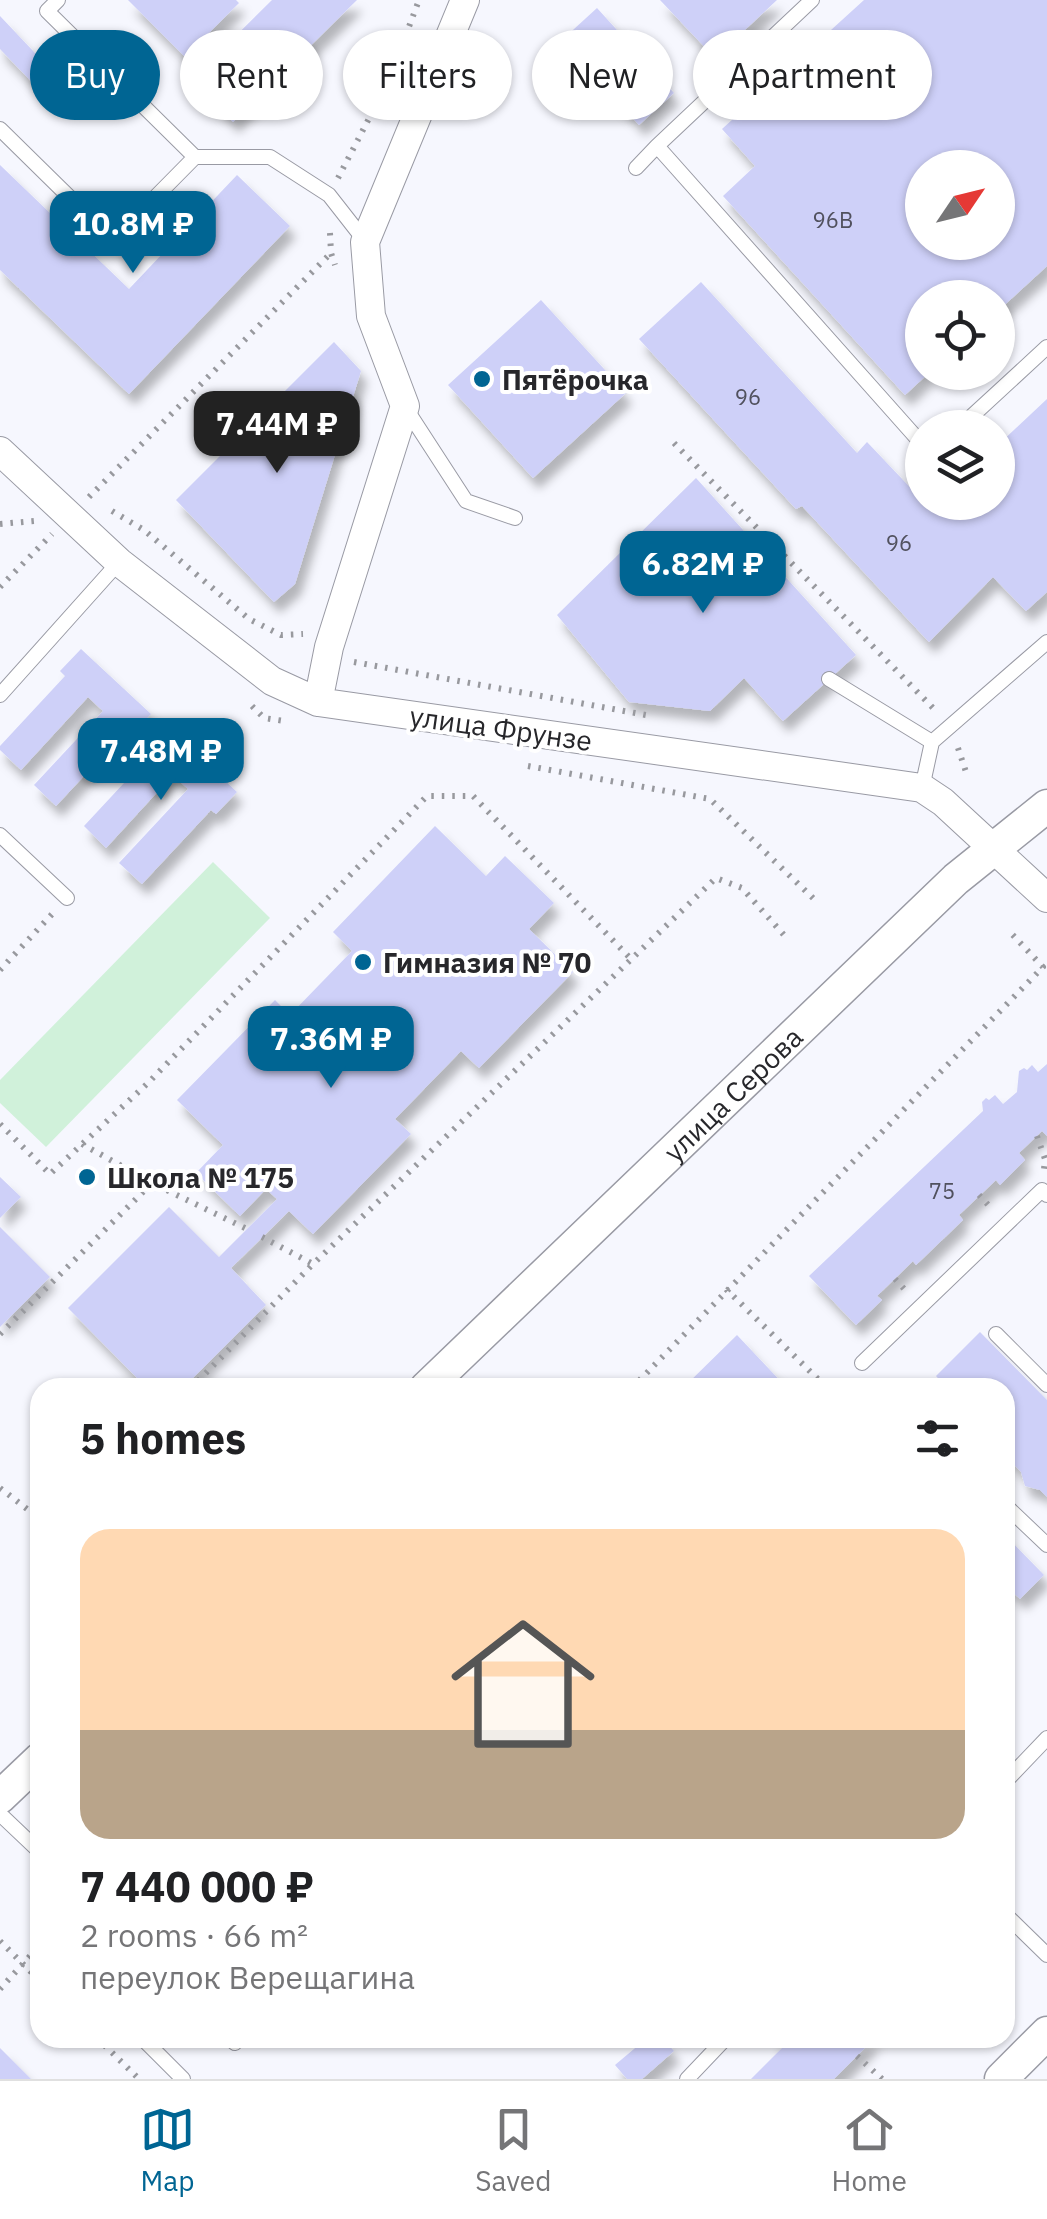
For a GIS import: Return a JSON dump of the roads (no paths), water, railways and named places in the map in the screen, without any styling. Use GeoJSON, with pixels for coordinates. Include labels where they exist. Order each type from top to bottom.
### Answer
{"type":"FeatureCollection","features":[{"type":"Feature","properties":{"kind":"street"},"geometry":{"type":"LineString","coordinates":[[318,702],[329,647],[404,406],[371,316],[365,242],[465,0]]}},
{"type":"Feature","properties":{"kind":"street","name":"улица Фрунзе"},"geometry":{"type":"LineString","coordinates":[[0,451],[118,562],[272,681],[318,702],[922,788]]}},
{"type":"Feature","properties":{"kind":"street"},"geometry":{"type":"LineString","coordinates":[[922,788],[943,802],[1047,898]]}},
{"type":"Feature","properties":{"kind":"street","name":"улица Серова"},"geometry":{"type":"LineString","coordinates":[[436,1378],[956,879],[1047,806]]}},
{"type":"Feature","properties":{"kind":"street"},"geometry":{"type":"LineString","coordinates":[[0,1797],[30,1768]]}},
{"type":"Feature","properties":{"kind":"street"},"geometry":{"type":"LineString","coordinates":[[1000,2079],[1047,2033]]}},
{"type":"Feature","properties":{"kind":"lane"},"geometry":{"type":"LineString","coordinates":[[58,0],[46,11],[195,158]]}},
{"type":"Feature","properties":{"kind":"lane"},"geometry":{"type":"LineString","coordinates":[[636,168],[812,0]]}},
{"type":"Feature","properties":{"kind":"lane"},"geometry":{"type":"LineString","coordinates":[[0,129],[113,240],[195,158],[270,157],[329,194],[365,242]]}},
{"type":"Feature","properties":{"kind":"lane"},"geometry":{"type":"LineString","coordinates":[[656,146],[905,425]]}},
{"type":"Feature","properties":{"kind":"lane"},"geometry":{"type":"LineString","coordinates":[[979,410],[1047,347]]}},
{"type":"Feature","properties":{"kind":"lane"},"geometry":{"type":"LineString","coordinates":[[404,406],[466,501],[515,518]]}},
{"type":"Feature","properties":{"kind":"lane"},"geometry":{"type":"LineString","coordinates":[[0,695],[118,562]]}},
{"type":"Feature","properties":{"kind":"lane"},"geometry":{"type":"LineString","coordinates":[[922,788],[932,742],[1047,642]]}},
{"type":"Feature","properties":{"kind":"lane"},"geometry":{"type":"LineString","coordinates":[[829,679],[932,742]]}},
{"type":"Feature","properties":{"kind":"lane"},"geometry":{"type":"LineString","coordinates":[[0,834],[67,898]]}},
{"type":"Feature","properties":{"kind":"lane"},"geometry":{"type":"LineString","coordinates":[[862,1363],[1044,1193]]}},
{"type":"Feature","properties":{"kind":"lane"},"geometry":{"type":"LineString","coordinates":[[996,1334],[1047,1386]]}},
{"type":"Feature","properties":{"kind":"lane"},"geometry":{"type":"LineString","coordinates":[[1015,1515],[1047,1545]]}},
{"type":"Feature","properties":{"kind":"lane"},"geometry":{"type":"LineString","coordinates":[[1015,1772],[1047,1738]]}},
{"type":"Feature","properties":{"kind":"lane"},"geometry":{"type":"LineString","coordinates":[[0,1814],[30,1842]]}},
{"type":"Feature","properties":{"kind":"lane"},"geometry":{"type":"LineString","coordinates":[[1015,1924],[1047,1955]]}},
{"type":"Feature","properties":{"kind":"lane"},"geometry":{"type":"LineString","coordinates":[[152,2048],[183,2079]]}},
{"type":"Feature","properties":{"kind":"lane"},"geometry":{"type":"LineString","coordinates":[[687,2079],[716,2048]]}},
{"type":"Feature","properties":{"kind":"place","name":"Пятёрочка"},"geometry":{"type":"Point","coordinates":[482,379]}},
{"type":"Feature","properties":{"kind":"place","name":"Гимназия № 70"},"geometry":{"type":"Point","coordinates":[363,962]}},
{"type":"Feature","properties":{"kind":"place","name":"Школа № 175"},"geometry":{"type":"Point","coordinates":[87,1177]}}]}
